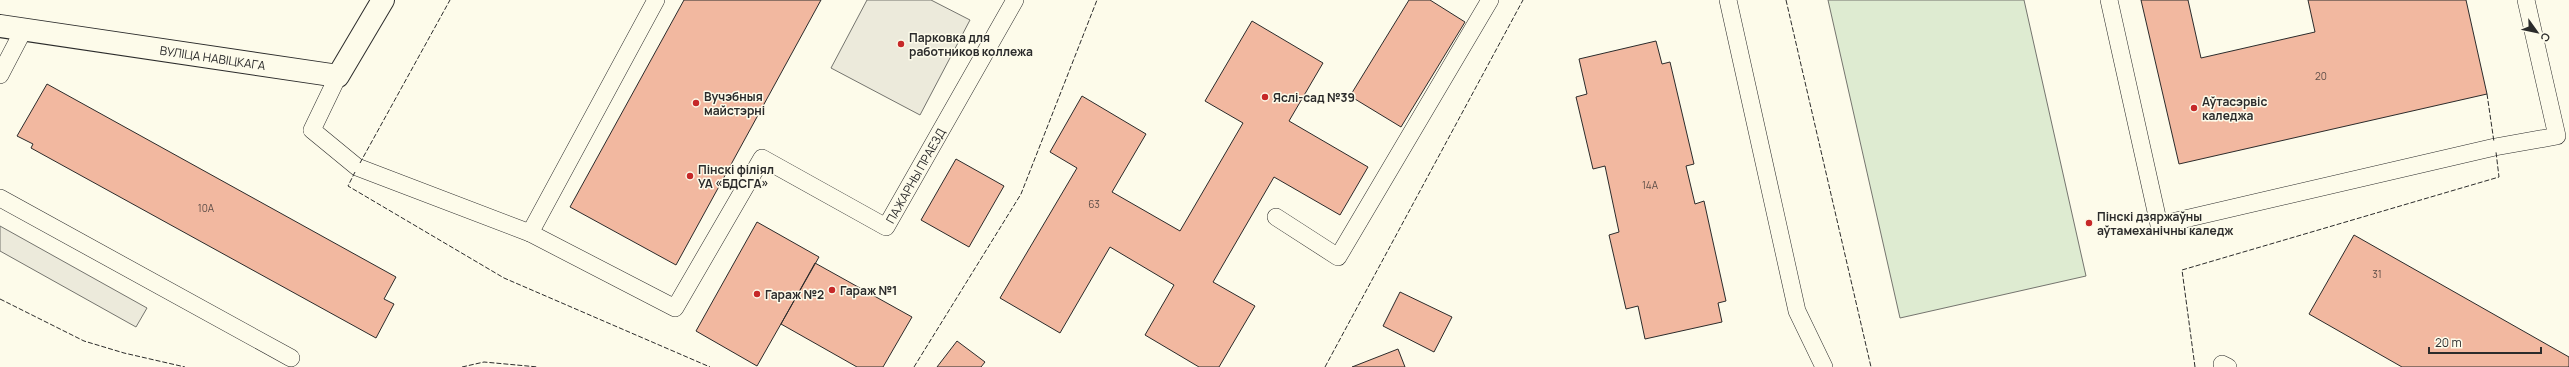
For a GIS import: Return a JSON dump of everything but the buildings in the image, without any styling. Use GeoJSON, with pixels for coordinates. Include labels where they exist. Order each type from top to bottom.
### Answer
{"type":"FeatureCollection","features":[{"type":"Feature","properties":{"kind":"street"},"geometry":{"type":"LineString","coordinates":[[338,76],[383,0]]}},
{"type":"Feature","properties":{"kind":"street","name":"ВУЛІЦА НАВІЦКАГА"},"geometry":{"type":"LineString","coordinates":[[0,26],[338,76]]}},
{"type":"Feature","properties":{"kind":"lane"},"geometry":{"type":"LineString","coordinates":[[338,76],[312,130],[357,167],[530,233],[656,0]]}},
{"type":"Feature","properties":{"kind":"lane","name":"ПАЖАРНЫ ПРАЕЗД"},"geometry":{"type":"LineString","coordinates":[[530,233],[675,308],[762,158],[886,227],[1015,0]]}},
{"type":"Feature","properties":{"kind":"lane"},"geometry":{"type":"LineString","coordinates":[[1276,217],[1338,257],[1490,0]]}},
{"type":"Feature","properties":{"kind":"lane"},"geometry":{"type":"LineString","coordinates":[[1728,0],[1797,311],[1824,367]]}},
{"type":"Feature","properties":{"kind":"lane"},"geometry":{"type":"LineString","coordinates":[[2109,0],[2159,225],[2495,147],[2557,136],[2526,0]]}},
{"type":"Feature","properties":{"kind":"lane"},"geometry":{"type":"LineString","coordinates":[[0,75],[24,29]]}},
{"type":"Feature","properties":{"kind":"lane"},"geometry":{"type":"LineString","coordinates":[[0,198],[291,358]]}},
{"type":"Feature","properties":{"kind":"green space"},"geometry":{"type":"Polygon","coordinates":[[[1828,0],[2024,0],[2086,276],[1900,318],[1828,0]]]}},
{"type":"Feature","properties":{"kind":"shaded area","name":"Парковка для работников коллежа"},"geometry":{"type":"Polygon","coordinates":[[[867,0],[931,0],[970,20],[920,115],[831,68],[867,0]]]}},
{"type":"Feature","properties":{"kind":"shaded area"},"geometry":{"type":"Polygon","coordinates":[[[0,226],[147,308],[136,327],[0,251],[0,226]]]}},
{"type":"Feature","properties":{"kind":"fence"},"geometry":{"type":"LineString","coordinates":[[360,163],[450,0]]}},
{"type":"Feature","properties":{"kind":"fence"},"geometry":{"type":"LineString","coordinates":[[914,367],[1021,194],[1097,0]]}},
{"type":"Feature","properties":{"kind":"fence"},"geometry":{"type":"LineString","coordinates":[[1325,367],[1523,0]]}},
{"type":"Feature","properties":{"kind":"fence"},"geometry":{"type":"LineString","coordinates":[[1786,0],[1871,367]]}},
{"type":"Feature","properties":{"kind":"fence"},"geometry":{"type":"LineString","coordinates":[[2487,94],[2494,142]]}},
{"type":"Feature","properties":{"kind":"fence"},"geometry":{"type":"LineString","coordinates":[[2195,367],[2182,270],[2499,177],[2496,152]]}},
{"type":"Feature","properties":{"kind":"fence"},"geometry":{"type":"LineString","coordinates":[[355,172],[348,186],[504,278],[710,367]]}},
{"type":"Feature","properties":{"kind":"fence"},"geometry":{"type":"LineString","coordinates":[[0,299],[84,341],[124,353],[185,367]]}},
{"type":"Feature","properties":{"kind":"fence"},"geometry":{"type":"LineString","coordinates":[[462,367],[484,362],[538,367]]}},
{"type":"Feature","properties":{"kind":"place","name":"Парковка для работников коллежа"},"geometry":{"type":"Point","coordinates":[901,44]}},
{"type":"Feature","properties":{"kind":"place","name":"Яслі-сад №39"},"geometry":{"type":"Point","coordinates":[1265,97]}},
{"type":"Feature","properties":{"kind":"place","name":"Вучэбныя майстэрні"},"geometry":{"type":"Point","coordinates":[696,103]}},
{"type":"Feature","properties":{"kind":"place","name":"Аўтасэрвіс каледжа"},"geometry":{"type":"Point","coordinates":[2194,108]}},
{"type":"Feature","properties":{"kind":"place","name":"Пінскі філіял УА «БДСГА»"},"geometry":{"type":"Point","coordinates":[690,176]}},
{"type":"Feature","properties":{"kind":"place","name":"Пінскі дзяржаўны аўтамеханічны каледж"},"geometry":{"type":"Point","coordinates":[2089,223]}},
{"type":"Feature","properties":{"kind":"place","name":"Гараж №1"},"geometry":{"type":"Point","coordinates":[832,290]}},
{"type":"Feature","properties":{"kind":"place","name":"Гараж №2"},"geometry":{"type":"Point","coordinates":[757,294]}}]}
